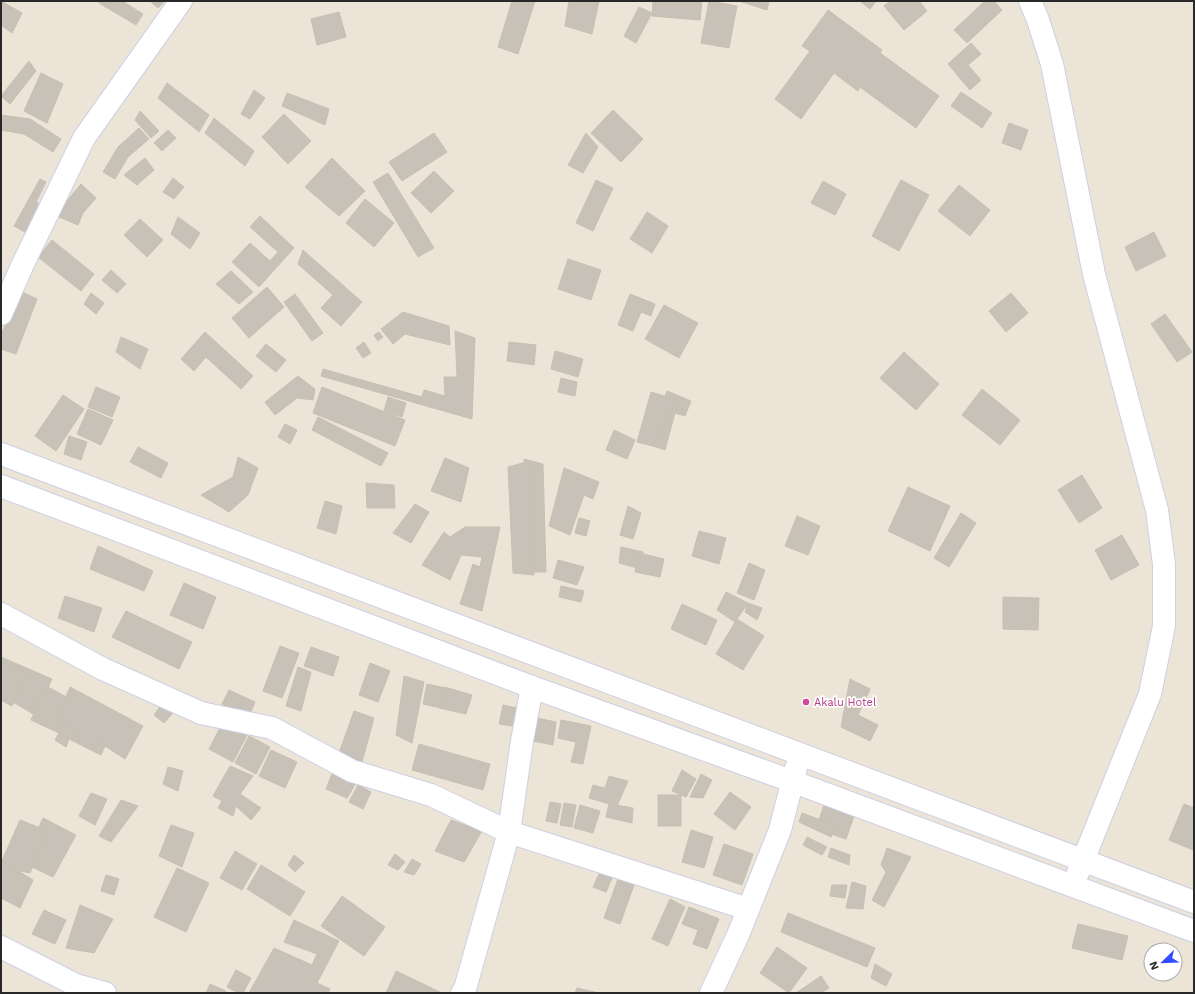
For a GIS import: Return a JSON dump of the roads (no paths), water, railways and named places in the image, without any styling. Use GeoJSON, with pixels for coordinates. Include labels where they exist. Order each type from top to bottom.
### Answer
{"type":"FeatureCollection","features":[{"type":"Feature","properties":{"kind":"street"},"geometry":{"type":"LineString","coordinates":[[1,314],[22,266],[84,138],[182,1]]}},
{"type":"Feature","properties":{"kind":"street"},"geometry":{"type":"LineString","coordinates":[[1030,1],[1038,20],[1052,64],[1094,274],[1156,510],[1164,564],[1164,626],[1150,694],[1073,886]]}},
{"type":"Feature","properties":{"kind":"street"},"geometry":{"type":"LineString","coordinates":[[1,454],[1194,902]]}},
{"type":"Feature","properties":{"kind":"street"},"geometry":{"type":"LineString","coordinates":[[1,486],[532,688],[794,782],[1194,931]]}},
{"type":"Feature","properties":{"kind":"street"},"geometry":{"type":"LineString","coordinates":[[1,614],[103,669],[201,713],[272,728],[352,771],[431,795],[509,832],[748,909]]}},
{"type":"Feature","properties":{"kind":"street"},"geometry":{"type":"LineString","coordinates":[[462,993],[465,989],[509,832],[522,740],[532,688]]}},
{"type":"Feature","properties":{"kind":"street"},"geometry":{"type":"LineString","coordinates":[[711,993],[748,909],[780,830],[794,782],[800,753]]}},
{"type":"Feature","properties":{"kind":"street"},"geometry":{"type":"LineString","coordinates":[[1,947],[76,985],[105,993]]}},
{"type":"Feature","properties":{"kind":"place","name":"Akalu Hotel"},"geometry":{"type":"Point","coordinates":[806,702]}}]}
